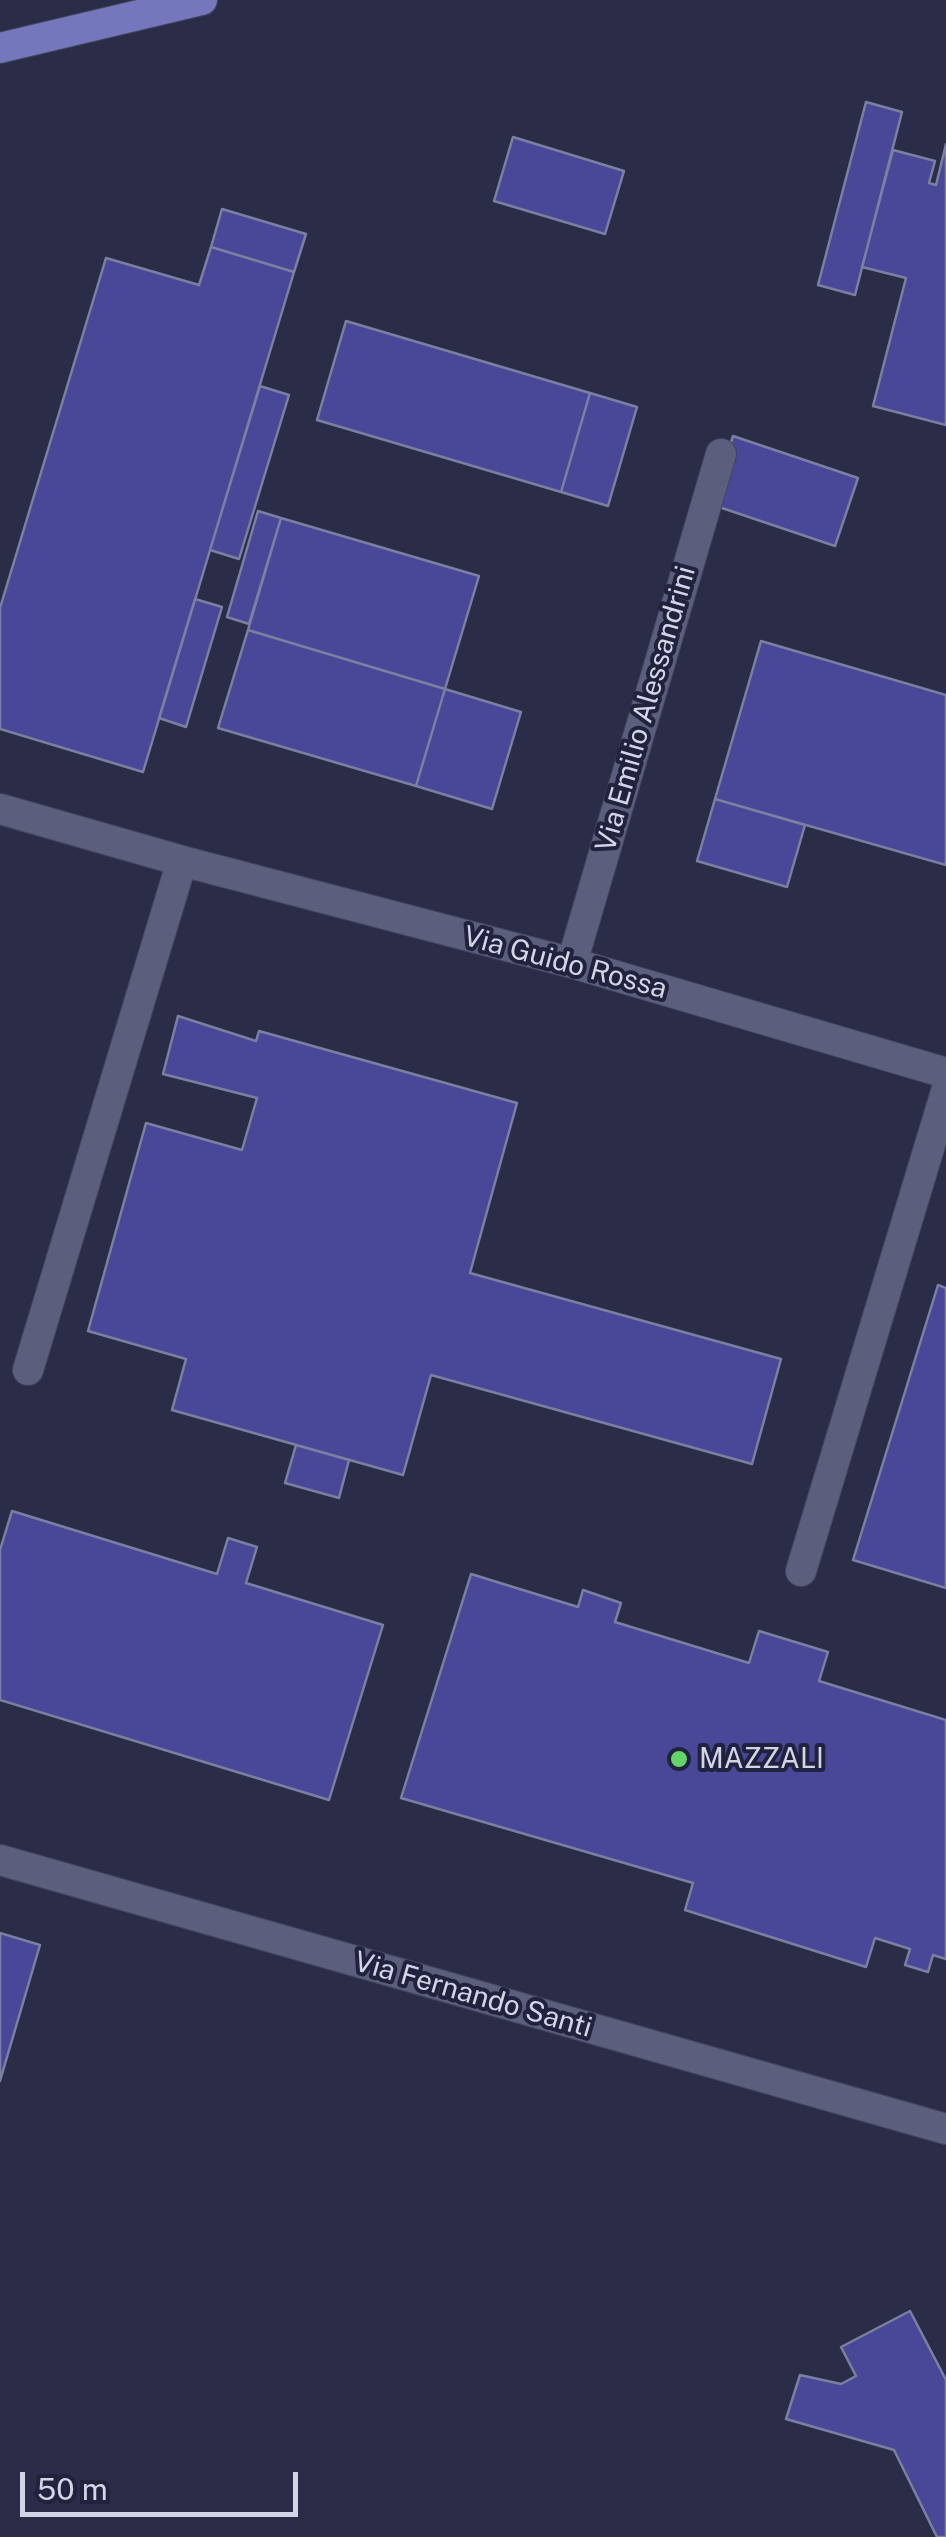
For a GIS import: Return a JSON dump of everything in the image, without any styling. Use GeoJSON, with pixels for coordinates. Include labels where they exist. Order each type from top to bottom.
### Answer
{"type":"FeatureCollection","features":[{"type":"Feature","properties":{"kind":"main road"},"geometry":{"type":"LineString","coordinates":[[0,48],[202,0]]}},
{"type":"Feature","properties":{"kind":"street","name":"Via Emilio Alessandrini"},"geometry":{"type":"LineString","coordinates":[[572,963],[722,454]]}},
{"type":"Feature","properties":{"kind":"street","name":"Via Guido Rossa"},"geometry":{"type":"LineString","coordinates":[[0,809],[572,963],[946,1073]]}},
{"type":"Feature","properties":{"kind":"street"},"geometry":{"type":"LineString","coordinates":[[28,1370],[182,861]]}},
{"type":"Feature","properties":{"kind":"street"},"geometry":{"type":"LineString","coordinates":[[801,1571],[946,1092]]}},
{"type":"Feature","properties":{"kind":"street","name":"Via Fernando Santi"},"geometry":{"type":"LineString","coordinates":[[0,1860],[946,2129]]}},
{"type":"Feature","properties":{"kind":"building"},"geometry":{"type":"Polygon","coordinates":[[[866,102],[902,112],[855,295],[818,285],[866,102]]]}},
{"type":"Feature","properties":{"kind":"building"},"geometry":{"type":"Polygon","coordinates":[[[513,137],[624,171],[605,234],[494,201],[513,137]]]}},
{"type":"Feature","properties":{"kind":"building"},"geometry":{"type":"Polygon","coordinates":[[[946,144],[946,425],[873,406],[906,278],[862,267],[893,150],[935,161],[929,183],[936,185],[946,144]]]}},
{"type":"Feature","properties":{"kind":"building"},"geometry":{"type":"Polygon","coordinates":[[[222,209],[306,234],[294,272],[211,247],[222,209]]]}},
{"type":"Feature","properties":{"kind":"building"},"geometry":{"type":"Polygon","coordinates":[[[211,247],[294,272],[143,772],[0,729],[0,608],[106,258],[199,285],[211,247]]]}},
{"type":"Feature","properties":{"kind":"building"},"geometry":{"type":"Polygon","coordinates":[[[346,321],[590,393],[561,492],[317,420],[346,321]]]}},
{"type":"Feature","properties":{"kind":"building"},"geometry":{"type":"Polygon","coordinates":[[[260,386],[289,395],[239,559],[210,550],[260,386]]]}},
{"type":"Feature","properties":{"kind":"building"},"geometry":{"type":"Polygon","coordinates":[[[590,393],[637,407],[608,506],[561,492],[590,393]]]}},
{"type":"Feature","properties":{"kind":"building"},"geometry":{"type":"Polygon","coordinates":[[[733,436],[858,478],[835,546],[710,504],[733,436]]]}},
{"type":"Feature","properties":{"kind":"building"},"geometry":{"type":"Polygon","coordinates":[[[258,511],[281,518],[249,624],[227,617],[258,511]]]}},
{"type":"Feature","properties":{"kind":"building"},"geometry":{"type":"Polygon","coordinates":[[[281,518],[479,576],[445,689],[248,630],[281,518]]]}},
{"type":"Feature","properties":{"kind":"building"},"geometry":{"type":"Polygon","coordinates":[[[195,599],[222,607],[186,727],[159,718],[195,599]]]}},
{"type":"Feature","properties":{"kind":"building"},"geometry":{"type":"Polygon","coordinates":[[[248,630],[445,689],[416,786],[218,728],[248,630]]]}},
{"type":"Feature","properties":{"kind":"building"},"geometry":{"type":"Polygon","coordinates":[[[761,641],[946,695],[946,865],[715,799],[761,641]]]}},
{"type":"Feature","properties":{"kind":"building"},"geometry":{"type":"Polygon","coordinates":[[[445,689],[521,712],[492,809],[416,786],[445,689]]]}},
{"type":"Feature","properties":{"kind":"building"},"geometry":{"type":"Polygon","coordinates":[[[715,799],[805,825],[787,887],[697,861],[715,799]]]}},
{"type":"Feature","properties":{"kind":"building"},"geometry":{"type":"Polygon","coordinates":[[[178,1016],[256,1041],[259,1031],[517,1103],[470,1273],[781,1359],[752,1464],[431,1375],[403,1475],[172,1410],[186,1359],[88,1331],[146,1123],[242,1150],[257,1098],[163,1074],[178,1016]]]}},
{"type":"Feature","properties":{"kind":"building"},"geometry":{"type":"Polygon","coordinates":[[[938,1285],[946,1288],[946,1588],[853,1560],[938,1285]]]}},
{"type":"Feature","properties":{"kind":"building"},"geometry":{"type":"Polygon","coordinates":[[[296,1445],[349,1460],[339,1498],[285,1483],[296,1445]]]}},
{"type":"Feature","properties":{"kind":"building"},"geometry":{"type":"Polygon","coordinates":[[[12,1511],[217,1574],[228,1538],[257,1547],[246,1583],[383,1625],[329,1800],[0,1700],[0,1550],[12,1511]]]}},
{"type":"Feature","properties":{"kind":"building","name":"MAZZALI"},"geometry":{"type":"Polygon","coordinates":[[[471,1574],[578,1607],[583,1590],[621,1603],[615,1622],[749,1663],[759,1631],[828,1652],[819,1681],[946,1720],[946,1959],[933,1955],[928,1972],[905,1965],[910,1949],[875,1938],[866,1967],[685,1910],[693,1883],[401,1798],[471,1574]]]}},
{"type":"Feature","properties":{"kind":"building"},"geometry":{"type":"Polygon","coordinates":[[[0,1933],[40,1945],[0,2081],[0,1933]]]}},
{"type":"Feature","properties":{"kind":"building"},"geometry":{"type":"Polygon","coordinates":[[[910,2311],[946,2380],[946,2537],[937,2537],[894,2450],[786,2419],[800,2375],[841,2384],[856,2376],[841,2347],[910,2311]]]}},
{"type":"Feature","properties":{"kind":"place","name":"MAZZALI"},"geometry":{"type":"Point","coordinates":[679,1759]}}]}
